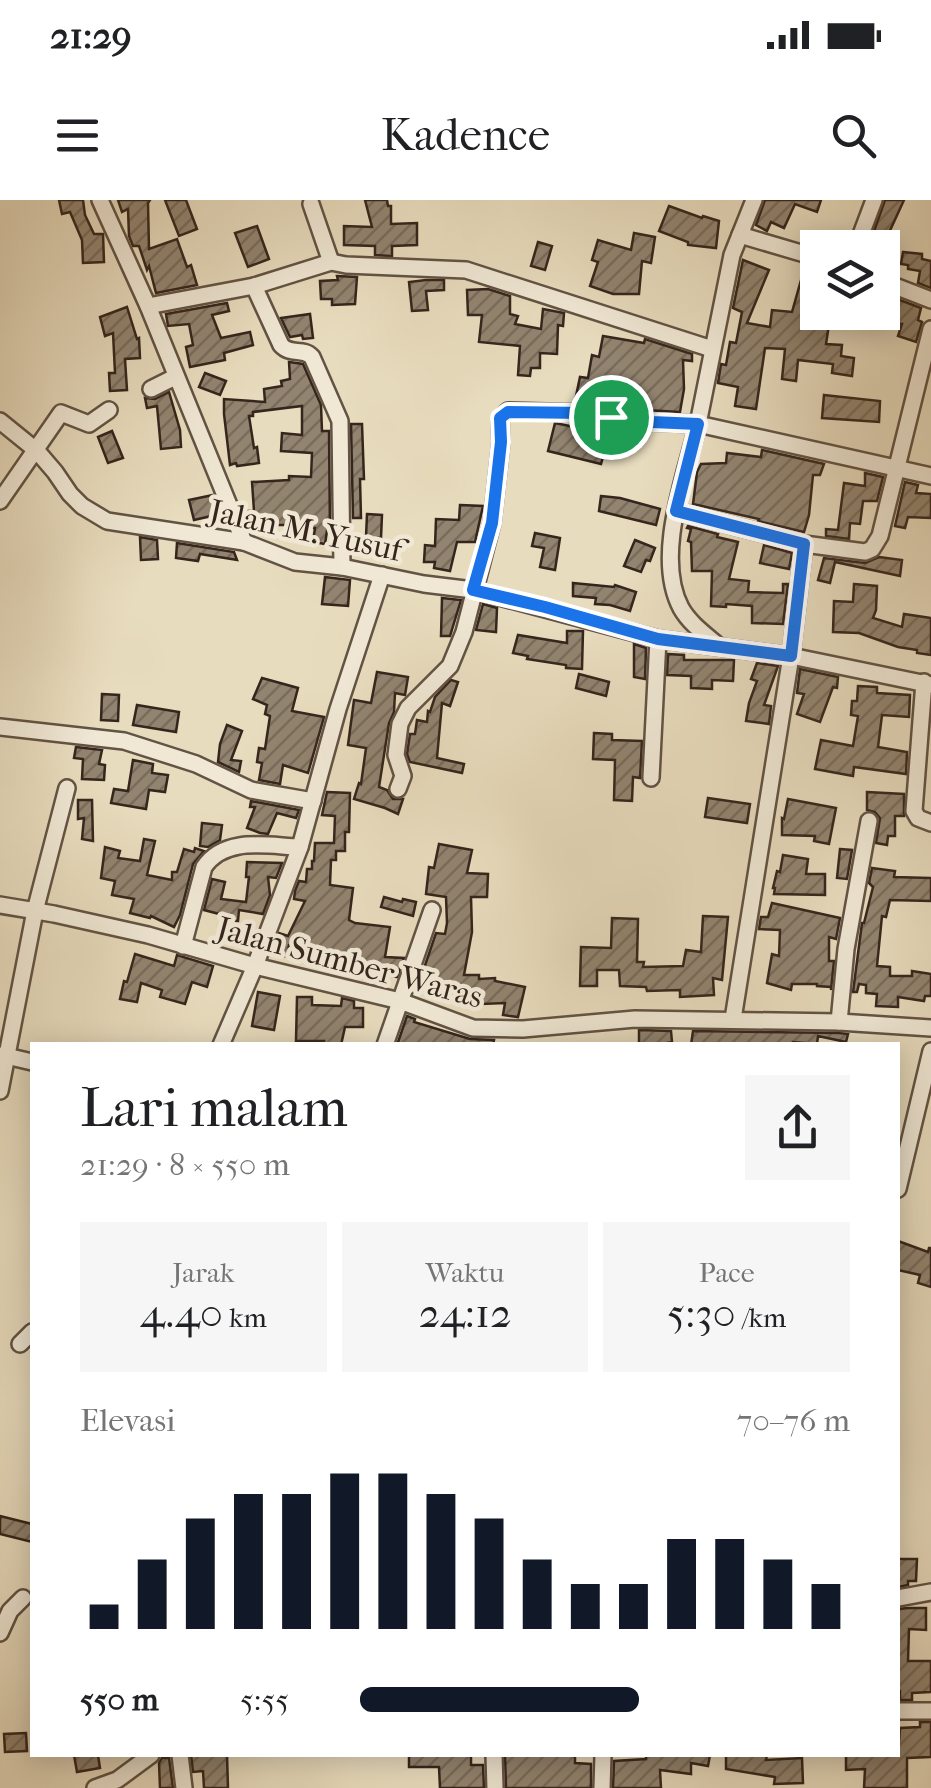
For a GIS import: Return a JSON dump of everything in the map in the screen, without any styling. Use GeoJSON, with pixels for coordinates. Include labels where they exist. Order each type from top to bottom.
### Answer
{"type":"FeatureCollection","features":[{"type":"Feature","properties":{"kind":"street"},"geometry":{"type":"LineString","coordinates":[[102,200],[244,542]]}},
{"type":"Feature","properties":{"kind":"street"},"geometry":{"type":"LineString","coordinates":[[723,649],[692,624],[681,607],[673,587],[670,552],[732,255],[754,200]]}},
{"type":"Feature","properties":{"kind":"street"},"geometry":{"type":"LineString","coordinates":[[863,230],[874,200]]}},
{"type":"Feature","properties":{"kind":"street"},"geometry":{"type":"LineString","coordinates":[[311,204],[331,262]]}},
{"type":"Feature","properties":{"kind":"street"},"geometry":{"type":"LineString","coordinates":[[740,234],[800,252]]}},
{"type":"Feature","properties":{"kind":"street"},"geometry":{"type":"LineString","coordinates":[[148,306],[254,286],[331,262],[466,270],[712,348]]}},
{"type":"Feature","properties":{"kind":"street"},"geometry":{"type":"LineString","coordinates":[[254,286],[281,346],[312,357],[340,421],[342,567]]}},
{"type":"Feature","properties":{"kind":"street"},"geometry":{"type":"LineString","coordinates":[[900,288],[931,300]]}},
{"type":"Feature","properties":{"kind":"street"},"geometry":{"type":"LineString","coordinates":[[676,511],[804,544],[872,550],[880,536],[931,329]]}},
{"type":"Feature","properties":{"kind":"street"},"geometry":{"type":"LineString","coordinates":[[151,389],[175,377]]}},
{"type":"Feature","properties":{"kind":"street"},"geometry":{"type":"LineString","coordinates":[[0,501],[61,414],[88,424],[109,410]]}},
{"type":"Feature","properties":{"kind":"street"},"geometry":{"type":"LineString","coordinates":[[398,789],[403,776],[396,755],[400,724],[408,708],[450,666],[457,652],[492,523],[502,415],[586,413],[698,424],[931,476]]}},
{"type":"Feature","properties":{"kind":"street","name":"Jalan M. Yusuf"},"geometry":{"type":"LineString","coordinates":[[0,421],[36,450],[82,506],[108,520],[244,542],[296,562],[473,590],[658,639],[791,656],[927,684]]}},
{"type":"Feature","properties":{"kind":"street"},"geometry":{"type":"LineString","coordinates":[[732,1019],[791,656],[804,544]]}},
{"type":"Feature","properties":{"kind":"street"},"geometry":{"type":"LineString","coordinates":[[222,1042],[300,847],[338,709],[382,575]]}},
{"type":"Feature","properties":{"kind":"street"},"geometry":{"type":"LineString","coordinates":[[650,778],[658,639]]}},
{"type":"Feature","properties":{"kind":"street"},"geometry":{"type":"LineString","coordinates":[[927,684],[914,811],[918,818],[931,823]]}},
{"type":"Feature","properties":{"kind":"street"},"geometry":{"type":"LineString","coordinates":[[0,727],[124,741],[196,764],[251,790],[313,802]]}},
{"type":"Feature","properties":{"kind":"street"},"geometry":{"type":"LineString","coordinates":[[0,1091],[35,911],[66,788]]}},
{"type":"Feature","properties":{"kind":"street"},"geometry":{"type":"LineString","coordinates":[[839,1022],[846,949],[869,821]]}},
{"type":"Feature","properties":{"kind":"street"},"geometry":{"type":"LineString","coordinates":[[184,946],[204,867],[211,858],[233,846],[300,847]]}},
{"type":"Feature","properties":{"kind":"street","name":"Jalan Sumber Waras"},"geometry":{"type":"LineString","coordinates":[[0,905],[148,935],[400,1001],[473,1028],[524,1029],[634,1019],[839,1022],[931,1028]]}},
{"type":"Feature","properties":{"kind":"street"},"geometry":{"type":"LineString","coordinates":[[386,1042],[432,910]]}},
{"type":"Feature","properties":{"kind":"street"},"geometry":{"type":"LineString","coordinates":[[900,1181],[931,1051]]}},
{"type":"Feature","properties":{"kind":"street"},"geometry":{"type":"LineString","coordinates":[[4,1055],[30,1062]]}},
{"type":"Feature","properties":{"kind":"street"},"geometry":{"type":"LineString","coordinates":[[900,1598],[931,1592]]}},
{"type":"Feature","properties":{"kind":"street"},"geometry":{"type":"LineString","coordinates":[[0,1633],[5,1609],[24,1598]]}},
{"type":"Feature","properties":{"kind":"street"},"geometry":{"type":"LineString","coordinates":[[900,1711],[931,1711]]}},
{"type":"Feature","properties":{"kind":"street"},"geometry":{"type":"LineString","coordinates":[[95,1788],[117,1780],[148,1757]]}},
{"type":"Feature","properties":{"kind":"street"},"geometry":{"type":"LineString","coordinates":[[180,1757],[184,1788]]}},
{"type":"Feature","properties":{"kind":"street"},"geometry":{"type":"LineString","coordinates":[[494,1757],[495,1788]]}},
{"type":"Feature","properties":{"kind":"street"},"geometry":{"type":"LineString","coordinates":[[602,1788],[603,1757]]}},
{"type":"Feature","properties":{"kind":"building"},"geometry":{"type":"Polygon","coordinates":[[[59,200],[83,200],[94,234],[103,234],[104,262],[83,263],[82,240],[70,212],[62,214],[59,200]]]}},
{"type":"Feature","properties":{"kind":"building"},"geometry":{"type":"Polygon","coordinates":[[[118,200],[150,200],[149,249],[177,239],[197,285],[156,293],[149,266],[147,270],[139,246],[133,246],[129,236],[128,209],[122,212],[118,200]]]}},
{"type":"Feature","properties":{"kind":"building"},"geometry":{"type":"Polygon","coordinates":[[[165,200],[186,200],[197,229],[179,236],[165,200]]]}},
{"type":"Feature","properties":{"kind":"building"},"geometry":{"type":"Polygon","coordinates":[[[365,200],[387,200],[391,224],[417,223],[417,245],[392,246],[390,256],[375,255],[375,246],[344,245],[344,226],[372,227],[365,200]]]}},
{"type":"Feature","properties":{"kind":"building"},"geometry":{"type":"Polygon","coordinates":[[[765,200],[821,200],[817,212],[795,204],[784,228],[771,222],[767,231],[756,225],[765,200]]]}},
{"type":"Feature","properties":{"kind":"building"},"geometry":{"type":"Polygon","coordinates":[[[885,200],[904,200],[890,230],[874,230],[885,200]]]}},
{"type":"Feature","properties":{"kind":"building"},"geometry":{"type":"Polygon","coordinates":[[[669,206],[719,221],[716,248],[688,245],[659,231],[669,206]]]}},
{"type":"Feature","properties":{"kind":"building"},"geometry":{"type":"Polygon","coordinates":[[[257,226],[269,259],[248,267],[235,233],[257,226]]]}},
{"type":"Feature","properties":{"kind":"building"},"geometry":{"type":"Polygon","coordinates":[[[634,233],[655,237],[651,263],[642,261],[639,294],[613,294],[590,286],[598,262],[592,260],[598,240],[631,250],[634,233]]]}},
{"type":"Feature","properties":{"kind":"building"},"geometry":{"type":"Polygon","coordinates":[[[538,242],[552,246],[545,270],[531,266],[538,242]]]}},
{"type":"Feature","properties":{"kind":"building"},"geometry":{"type":"Polygon","coordinates":[[[903,252],[922,254],[922,259],[931,261],[931,288],[918,283],[920,271],[901,264],[903,252]]]}},
{"type":"Feature","properties":{"kind":"building"},"geometry":{"type":"Polygon","coordinates":[[[743,260],[769,270],[747,323],[770,327],[772,310],[792,312],[800,284],[800,330],[828,330],[826,344],[842,345],[841,356],[854,358],[852,376],[832,373],[833,364],[798,360],[796,381],[782,379],[785,349],[765,348],[756,409],[735,406],[738,387],[718,383],[730,342],[736,343],[742,312],[733,308],[743,260]]]}},
{"type":"Feature","properties":{"kind":"building"},"geometry":{"type":"Polygon","coordinates":[[[337,276],[357,277],[355,304],[332,305],[332,299],[321,299],[320,281],[338,280],[337,276]]]}},
{"type":"Feature","properties":{"kind":"building"},"geometry":{"type":"Polygon","coordinates":[[[444,280],[444,290],[426,291],[428,310],[412,311],[409,282],[444,280]]]}},
{"type":"Feature","properties":{"kind":"building"},"geometry":{"type":"Polygon","coordinates":[[[488,289],[510,296],[510,314],[518,316],[515,324],[541,329],[543,309],[564,313],[563,326],[558,325],[557,354],[540,353],[540,368],[531,368],[530,376],[518,375],[520,346],[479,342],[482,315],[468,315],[467,290],[488,289]]]}},
{"type":"Feature","properties":{"kind":"building"},"geometry":{"type":"Polygon","coordinates":[[[900,300],[921,308],[918,320],[922,322],[916,342],[898,336],[902,324],[900,300]]]}},
{"type":"Feature","properties":{"kind":"building"},"geometry":{"type":"Polygon","coordinates":[[[227,303],[229,311],[212,315],[221,338],[250,332],[253,345],[224,353],[225,360],[190,367],[186,347],[193,345],[189,324],[168,326],[166,314],[227,303]]]}},
{"type":"Feature","properties":{"kind":"building"},"geometry":{"type":"Polygon","coordinates":[[[127,307],[139,338],[140,358],[125,359],[127,390],[110,391],[109,373],[115,373],[113,333],[105,336],[100,317],[127,307]]]}},
{"type":"Feature","properties":{"kind":"building"},"geometry":{"type":"Polygon","coordinates":[[[310,314],[313,338],[290,337],[281,318],[310,314]]]}},
{"type":"Feature","properties":{"kind":"building"},"geometry":{"type":"Polygon","coordinates":[[[603,336],[644,343],[645,339],[692,354],[692,361],[683,360],[680,412],[645,410],[646,397],[623,392],[624,387],[600,383],[597,403],[575,401],[580,377],[588,378],[592,355],[599,357],[603,336]]]}},
{"type":"Feature","properties":{"kind":"building"},"geometry":{"type":"Polygon","coordinates":[[[289,362],[303,364],[321,405],[322,431],[329,431],[330,532],[327,531],[325,544],[313,542],[315,528],[273,525],[273,535],[263,535],[263,524],[249,523],[246,516],[246,511],[254,511],[252,482],[311,477],[312,453],[281,451],[282,433],[302,435],[302,406],[253,412],[249,416],[259,463],[230,465],[224,399],[265,402],[264,389],[282,386],[281,381],[290,379],[289,362]]]}},
{"type":"Feature","properties":{"kind":"building"},"geometry":{"type":"Polygon","coordinates":[[[205,373],[226,381],[220,395],[199,387],[205,373]]]}},
{"type":"Feature","properties":{"kind":"building"},"geometry":{"type":"Polygon","coordinates":[[[169,392],[181,447],[161,449],[157,406],[147,408],[145,398],[155,399],[169,392]]]}},
{"type":"Feature","properties":{"kind":"building"},"geometry":{"type":"Polygon","coordinates":[[[824,395],[880,401],[879,422],[822,418],[824,395]]]}},
{"type":"Feature","properties":{"kind":"building"},"geometry":{"type":"Polygon","coordinates":[[[555,423],[589,430],[590,425],[611,428],[601,464],[548,451],[555,423]]]}},
{"type":"Feature","properties":{"kind":"building"},"geometry":{"type":"Polygon","coordinates":[[[351,424],[362,424],[361,518],[353,518],[351,424]]]}},
{"type":"Feature","properties":{"kind":"building"},"geometry":{"type":"Polygon","coordinates":[[[112,431],[123,458],[108,463],[98,437],[112,431]]]}},
{"type":"Feature","properties":{"kind":"building"},"geometry":{"type":"Polygon","coordinates":[[[762,450],[824,464],[820,475],[813,475],[804,532],[693,504],[701,464],[726,463],[727,453],[761,457],[762,450]]]}},
{"type":"Feature","properties":{"kind":"building"},"geometry":{"type":"Polygon","coordinates":[[[865,473],[883,477],[877,501],[863,501],[860,524],[850,523],[849,539],[826,536],[826,529],[838,530],[844,483],[865,486],[865,473]]]}},
{"type":"Feature","properties":{"kind":"building"},"geometry":{"type":"Polygon","coordinates":[[[905,482],[918,485],[916,493],[931,494],[931,518],[908,517],[905,528],[895,526],[905,482]]]}},
{"type":"Feature","properties":{"kind":"building"},"geometry":{"type":"Polygon","coordinates":[[[213,495],[220,514],[194,520],[189,500],[213,495]]]}},
{"type":"Feature","properties":{"kind":"building"},"geometry":{"type":"Polygon","coordinates":[[[601,496],[660,509],[656,525],[599,511],[601,496]]]}},
{"type":"Feature","properties":{"kind":"building"},"geometry":{"type":"Polygon","coordinates":[[[460,505],[483,506],[475,542],[457,542],[450,571],[434,568],[435,562],[424,562],[425,545],[435,546],[436,519],[459,520],[460,505]]]}},
{"type":"Feature","properties":{"kind":"building"},"geometry":{"type":"Polygon","coordinates":[[[367,514],[382,515],[381,538],[366,537],[367,514]]]}},
{"type":"Feature","properties":{"kind":"building"},"geometry":{"type":"Polygon","coordinates":[[[688,526],[738,542],[729,579],[749,581],[748,592],[783,593],[783,584],[788,584],[783,624],[752,623],[752,606],[711,606],[712,571],[692,571],[688,526]]]}},
{"type":"Feature","properties":{"kind":"building"},"geometry":{"type":"Polygon","coordinates":[[[535,533],[560,538],[555,570],[540,567],[544,548],[532,546],[535,533]]]}},
{"type":"Feature","properties":{"kind":"building"},"geometry":{"type":"Polygon","coordinates":[[[140,537],[157,540],[158,559],[141,560],[140,537]]]}},
{"type":"Feature","properties":{"kind":"building"},"geometry":{"type":"Polygon","coordinates":[[[635,540],[655,548],[641,572],[624,566],[635,540]]]}},
{"type":"Feature","properties":{"kind":"building"},"geometry":{"type":"Polygon","coordinates":[[[177,543],[234,552],[237,560],[200,554],[198,561],[176,558],[177,543]]]}},
{"type":"Feature","properties":{"kind":"building"},"geometry":{"type":"Polygon","coordinates":[[[764,545],[792,553],[789,569],[760,563],[764,545]]]}},
{"type":"Feature","properties":{"kind":"building"},"geometry":{"type":"Polygon","coordinates":[[[879,557],[902,560],[900,576],[835,562],[830,583],[818,580],[824,558],[865,563],[879,557]]]}},
{"type":"Feature","properties":{"kind":"building"},"geometry":{"type":"Polygon","coordinates":[[[325,577],[350,580],[348,606],[322,604],[325,577]]]}},
{"type":"Feature","properties":{"kind":"building"},"geometry":{"type":"Polygon","coordinates":[[[573,583],[615,585],[636,592],[630,611],[595,604],[596,598],[573,596],[573,583]]]}},
{"type":"Feature","properties":{"kind":"building"},"geometry":{"type":"Polygon","coordinates":[[[854,584],[877,586],[873,618],[902,627],[904,614],[931,618],[931,655],[859,633],[833,632],[834,601],[853,602],[854,584]]]}},
{"type":"Feature","properties":{"kind":"building"},"geometry":{"type":"Polygon","coordinates":[[[442,598],[461,600],[450,636],[441,636],[442,598]]]}},
{"type":"Feature","properties":{"kind":"building"},"geometry":{"type":"Polygon","coordinates":[[[483,604],[497,608],[496,632],[476,630],[483,604]]]}},
{"type":"Feature","properties":{"kind":"building"},"geometry":{"type":"Polygon","coordinates":[[[567,631],[583,631],[582,669],[513,653],[518,635],[567,643],[567,631]]]}},
{"type":"Feature","properties":{"kind":"building"},"geometry":{"type":"Polygon","coordinates":[[[634,644],[646,648],[645,679],[634,677],[634,644]]]}},
{"type":"Feature","properties":{"kind":"building"},"geometry":{"type":"Polygon","coordinates":[[[668,654],[684,655],[684,660],[734,660],[733,681],[712,680],[712,689],[691,688],[691,676],[667,675],[668,654]]]}},
{"type":"Feature","properties":{"kind":"building"},"geometry":{"type":"Polygon","coordinates":[[[757,663],[778,666],[764,705],[771,706],[769,724],[746,721],[757,681],[751,679],[757,663]]]}},
{"type":"Feature","properties":{"kind":"building"},"geometry":{"type":"Polygon","coordinates":[[[800,669],[838,677],[837,688],[833,687],[820,722],[797,714],[804,694],[797,693],[800,669]]]}},
{"type":"Feature","properties":{"kind":"building"},"geometry":{"type":"Polygon","coordinates":[[[377,672],[408,677],[405,695],[395,693],[379,787],[393,799],[403,799],[398,814],[354,799],[361,784],[366,748],[348,745],[354,700],[371,703],[377,672]]]}},
{"type":"Feature","properties":{"kind":"building"},"geometry":{"type":"Polygon","coordinates":[[[579,674],[609,682],[606,696],[576,688],[579,674]]]}},
{"type":"Feature","properties":{"kind":"building"},"geometry":{"type":"Polygon","coordinates":[[[262,678],[298,688],[292,711],[324,717],[308,773],[283,765],[280,784],[259,780],[259,748],[265,749],[270,716],[265,714],[267,705],[253,699],[262,678]]]}},
{"type":"Feature","properties":{"kind":"building"},"geometry":{"type":"Polygon","coordinates":[[[451,680],[458,682],[450,706],[442,703],[437,758],[464,764],[462,773],[410,762],[407,754],[417,720],[427,722],[435,697],[451,680]]]}},
{"type":"Feature","properties":{"kind":"building"},"geometry":{"type":"Polygon","coordinates":[[[858,686],[877,687],[877,693],[910,695],[909,717],[882,715],[878,747],[907,752],[906,774],[854,767],[853,776],[815,769],[821,740],[853,746],[858,716],[851,715],[852,701],[857,701],[858,686]]]}},
{"type":"Feature","properties":{"kind":"building"},"geometry":{"type":"Polygon","coordinates":[[[102,694],[119,695],[118,721],[101,720],[102,694]]]}},
{"type":"Feature","properties":{"kind":"building"},"geometry":{"type":"Polygon","coordinates":[[[137,705],[179,712],[176,732],[133,725],[137,705]]]}},
{"type":"Feature","properties":{"kind":"building"},"geometry":{"type":"Polygon","coordinates":[[[227,725],[242,731],[231,760],[241,761],[239,772],[218,762],[227,725]]]}},
{"type":"Feature","properties":{"kind":"building"},"geometry":{"type":"Polygon","coordinates":[[[594,733],[612,734],[612,740],[642,741],[640,778],[633,777],[632,801],[614,800],[615,760],[593,759],[594,733]]]}},
{"type":"Feature","properties":{"kind":"building"},"geometry":{"type":"Polygon","coordinates":[[[76,747],[102,750],[99,764],[105,765],[104,780],[82,779],[83,759],[74,758],[76,747]]]}},
{"type":"Feature","properties":{"kind":"building"},"geometry":{"type":"Polygon","coordinates":[[[133,760],[153,764],[152,773],[168,775],[165,792],[149,790],[146,809],[111,803],[114,789],[128,791],[133,760]]]}},
{"type":"Feature","properties":{"kind":"building"},"geometry":{"type":"Polygon","coordinates":[[[327,792],[350,793],[345,851],[336,851],[336,860],[331,860],[330,885],[353,888],[349,920],[390,927],[385,957],[404,958],[397,977],[314,965],[318,952],[308,947],[289,945],[287,957],[272,953],[279,933],[288,936],[305,901],[294,899],[295,891],[299,881],[306,882],[307,869],[312,869],[315,843],[334,843],[335,816],[322,815],[327,792]]]}},
{"type":"Feature","properties":{"kind":"building"},"geometry":{"type":"Polygon","coordinates":[[[867,792],[904,794],[904,816],[895,816],[895,836],[888,836],[887,845],[876,843],[880,818],[867,810],[867,792]]]}},
{"type":"Feature","properties":{"kind":"building"},"geometry":{"type":"Polygon","coordinates":[[[708,798],[750,804],[747,823],[705,817],[708,798]]]}},
{"type":"Feature","properties":{"kind":"building"},"geometry":{"type":"Polygon","coordinates":[[[788,799],[836,808],[829,844],[814,841],[815,836],[782,835],[788,799]]]}},
{"type":"Feature","properties":{"kind":"building"},"geometry":{"type":"Polygon","coordinates":[[[78,800],[92,800],[93,841],[82,839],[84,818],[78,819],[78,800]]]}},
{"type":"Feature","properties":{"kind":"building"},"geometry":{"type":"Polygon","coordinates":[[[251,801],[299,810],[296,818],[277,813],[268,834],[260,833],[247,828],[255,807],[250,807],[251,801]]]}},
{"type":"Feature","properties":{"kind":"building"},"geometry":{"type":"Polygon","coordinates":[[[202,823],[222,825],[220,840],[208,847],[200,846],[202,823]]]}},
{"type":"Feature","properties":{"kind":"building"},"geometry":{"type":"Polygon","coordinates":[[[144,839],[155,841],[147,875],[172,880],[184,849],[204,851],[193,864],[174,927],[151,916],[130,913],[134,899],[112,895],[115,881],[101,878],[105,847],[120,851],[118,858],[140,861],[144,839]]]}},
{"type":"Feature","properties":{"kind":"building"},"geometry":{"type":"Polygon","coordinates":[[[439,844],[472,850],[467,873],[488,874],[487,897],[471,897],[472,932],[464,975],[495,978],[525,987],[518,1017],[503,1015],[505,1003],[482,1004],[482,998],[455,1000],[421,990],[420,980],[436,933],[445,934],[447,923],[446,897],[426,894],[429,867],[434,868],[439,844]]]}},
{"type":"Feature","properties":{"kind":"building"},"geometry":{"type":"Polygon","coordinates":[[[840,849],[852,850],[847,879],[837,878],[840,849]]]}},
{"type":"Feature","properties":{"kind":"building"},"geometry":{"type":"Polygon","coordinates":[[[783,855],[808,859],[806,874],[825,874],[825,895],[774,894],[783,855]]]}},
{"type":"Feature","properties":{"kind":"building"},"geometry":{"type":"Polygon","coordinates":[[[247,862],[282,863],[276,878],[268,877],[270,895],[263,914],[239,910],[238,921],[222,920],[223,915],[204,910],[212,879],[225,882],[221,899],[246,902],[247,862]]]}},
{"type":"Feature","properties":{"kind":"building"},"geometry":{"type":"Polygon","coordinates":[[[872,868],[895,871],[894,877],[931,878],[931,901],[890,900],[886,917],[882,916],[877,966],[890,967],[890,976],[912,976],[912,971],[931,974],[931,996],[925,996],[924,1001],[898,997],[898,1007],[876,1006],[877,994],[866,993],[866,985],[859,984],[857,992],[853,992],[862,923],[873,887],[869,883],[872,868]]]}},
{"type":"Feature","properties":{"kind":"building"},"geometry":{"type":"Polygon","coordinates":[[[384,897],[416,902],[413,916],[381,907],[384,897]]]}},
{"type":"Feature","properties":{"kind":"building"},"geometry":{"type":"Polygon","coordinates":[[[772,903],[840,918],[836,939],[829,937],[829,961],[834,961],[831,990],[817,984],[792,984],[791,990],[767,983],[772,954],[779,956],[780,930],[759,929],[761,917],[768,917],[772,903]]]}},
{"type":"Feature","properties":{"kind":"building"},"geometry":{"type":"Polygon","coordinates":[[[703,916],[728,917],[722,980],[713,978],[714,995],[680,997],[680,990],[647,991],[646,987],[620,986],[619,970],[597,970],[597,986],[580,986],[581,947],[611,948],[612,918],[638,919],[637,962],[644,962],[643,967],[683,966],[686,950],[701,952],[703,916]]]}},
{"type":"Feature","properties":{"kind":"building"},"geometry":{"type":"Polygon","coordinates":[[[135,954],[174,966],[177,955],[213,966],[207,987],[192,982],[185,1004],[160,997],[162,990],[141,983],[137,1002],[120,999],[135,954]]]}},
{"type":"Feature","properties":{"kind":"building"},"geometry":{"type":"Polygon","coordinates":[[[258,992],[280,996],[274,1030],[252,1026],[258,992]]]}},
{"type":"Feature","properties":{"kind":"building"},"geometry":{"type":"Polygon","coordinates":[[[297,997],[312,997],[312,1005],[341,1006],[342,998],[354,1001],[354,1008],[363,1008],[363,1027],[345,1027],[342,1042],[296,1041],[297,997]]]}},
{"type":"Feature","properties":{"kind":"building"},"geometry":{"type":"Polygon","coordinates":[[[407,1016],[414,1022],[470,1039],[494,1040],[494,1042],[398,1042],[407,1016]]]}},
{"type":"Feature","properties":{"kind":"building"},"geometry":{"type":"Polygon","coordinates":[[[639,1030],[671,1031],[672,1042],[639,1042],[639,1030]]]}},
{"type":"Feature","properties":{"kind":"building"},"geometry":{"type":"Polygon","coordinates":[[[693,1031],[848,1034],[846,1042],[818,1036],[817,1042],[691,1042],[693,1031]]]}},
{"type":"Feature","properties":{"kind":"building"},"geometry":{"type":"Polygon","coordinates":[[[900,1242],[928,1252],[931,1248],[931,1287],[918,1283],[920,1275],[900,1270],[900,1242]]]}},
{"type":"Feature","properties":{"kind":"building"},"geometry":{"type":"Polygon","coordinates":[[[0,1516],[30,1524],[30,1542],[0,1534],[0,1516]]]}},
{"type":"Feature","properties":{"kind":"building"},"geometry":{"type":"Polygon","coordinates":[[[900,1559],[917,1559],[916,1581],[908,1581],[908,1585],[900,1587],[900,1559]]]}},
{"type":"Feature","properties":{"kind":"building"},"geometry":{"type":"Polygon","coordinates":[[[926,1608],[926,1630],[909,1629],[908,1661],[931,1661],[931,1692],[912,1693],[912,1700],[900,1700],[900,1609],[926,1608]]]}},
{"type":"Feature","properties":{"kind":"building"},"geometry":{"type":"Polygon","coordinates":[[[920,1722],[931,1722],[931,1757],[907,1758],[907,1788],[864,1788],[865,1769],[846,1770],[846,1757],[900,1757],[900,1728],[920,1727],[920,1722]]]}},
{"type":"Feature","properties":{"kind":"building"},"geometry":{"type":"Polygon","coordinates":[[[26,1733],[27,1751],[5,1752],[4,1734],[26,1733]]]}},
{"type":"Feature","properties":{"kind":"building"},"geometry":{"type":"Polygon","coordinates":[[[74,1757],[98,1757],[100,1768],[77,1772],[74,1757]]]}},
{"type":"Feature","properties":{"kind":"building"},"geometry":{"type":"Polygon","coordinates":[[[191,1757],[227,1757],[228,1788],[204,1788],[203,1771],[193,1772],[191,1757]]]}},
{"type":"Feature","properties":{"kind":"building"},"geometry":{"type":"Polygon","coordinates":[[[409,1757],[471,1757],[471,1765],[483,1765],[484,1788],[440,1788],[439,1767],[409,1767],[409,1757]]]}},
{"type":"Feature","properties":{"kind":"building"},"geometry":{"type":"Polygon","coordinates":[[[505,1757],[575,1757],[575,1763],[591,1764],[591,1788],[506,1788],[505,1757]]]}},
{"type":"Feature","properties":{"kind":"building"},"geometry":{"type":"Polygon","coordinates":[[[710,1757],[708,1766],[691,1763],[691,1774],[660,1770],[661,1788],[613,1788],[614,1761],[710,1757]]]}},
{"type":"Feature","properties":{"kind":"building"},"geometry":{"type":"Polygon","coordinates":[[[726,1757],[802,1758],[803,1783],[774,1784],[775,1777],[726,1769],[726,1757]]]}},
{"type":"Feature","properties":{"kind":"building"},"geometry":{"type":"Polygon","coordinates":[[[162,1758],[169,1758],[173,1788],[160,1788],[162,1758]]]}},
{"type":"Feature","properties":{"kind":"route"},"geometry":{"type":"LineString","coordinates":[[586,413],[611,417],[698,424],[676,511],[804,544],[791,656],[658,639],[473,590],[492,523],[502,415],[586,413]]}}]}
